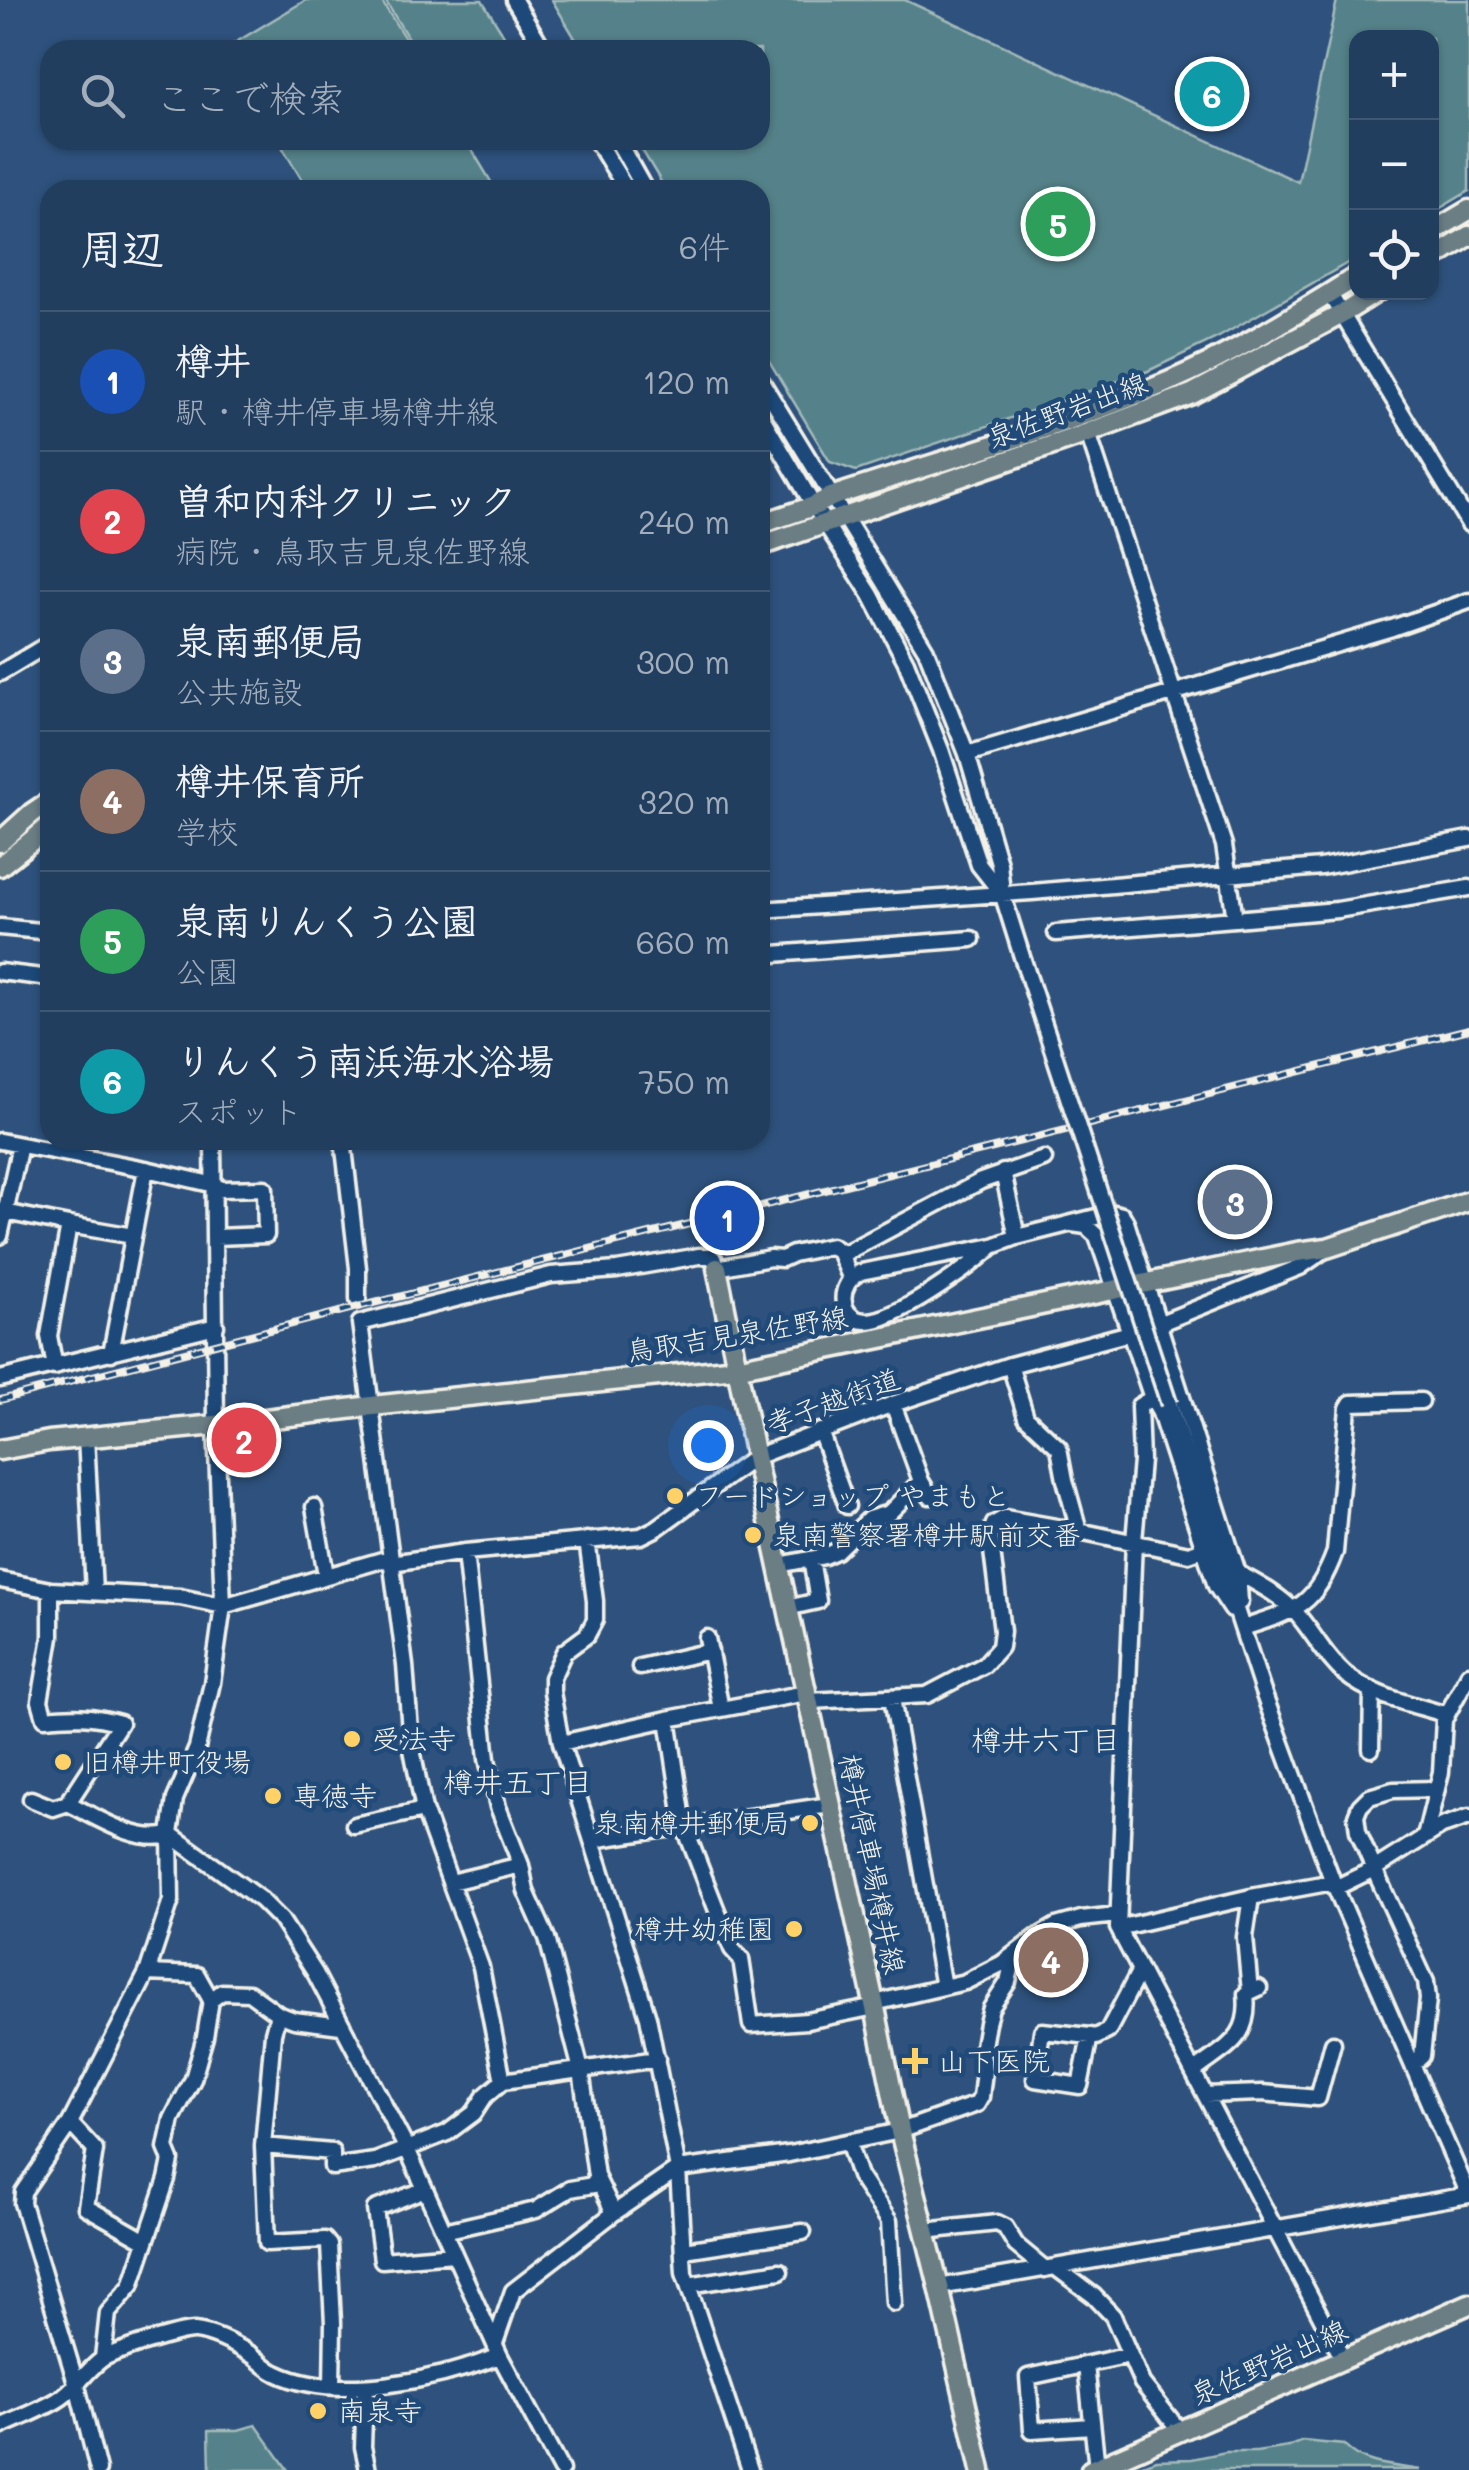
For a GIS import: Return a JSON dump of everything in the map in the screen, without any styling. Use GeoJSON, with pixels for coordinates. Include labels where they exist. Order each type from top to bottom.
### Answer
{"type":"FeatureCollection","features":[{"type":"Feature","properties":{"kind":"main road"},"geometry":{"type":"LineString","coordinates":[[1439,228],[1469,210]]}},
{"type":"Feature","properties":{"kind":"main road"},"geometry":{"type":"LineString","coordinates":[[1439,255],[1469,236]]}},
{"type":"Feature","properties":{"kind":"main road","name":"泉佐野岩出線"},"geometry":{"type":"LineString","coordinates":[[770,521],[831,496],[1082,415],[1170,381],[1221,357],[1349,281]]}},
{"type":"Feature","properties":{"kind":"main road","name":"泉佐野岩出線"},"geometry":{"type":"LineString","coordinates":[[770,543],[1192,394],[1364,300]]}},
{"type":"Feature","properties":{"kind":"main road"},"geometry":{"type":"LineString","coordinates":[[0,842],[40,808]]}},
{"type":"Feature","properties":{"kind":"main road"},"geometry":{"type":"LineString","coordinates":[[0,866],[40,834]]}},
{"type":"Feature","properties":{"kind":"main road","name":"鳥取吉見泉佐野線"},"geometry":{"type":"LineString","coordinates":[[0,1450],[86,1437],[736,1368],[1327,1248],[1469,1201]]}},
{"type":"Feature","properties":{"kind":"main road","name":"樽井停車場樽井線"},"geometry":{"type":"LineString","coordinates":[[716,1268],[900,2131],[981,2470]]}},
{"type":"Feature","properties":{"kind":"main road","name":"泉佐野岩出線"},"geometry":{"type":"LineString","coordinates":[[1094,2469],[1469,2304]]}},
{"type":"Feature","properties":{"kind":"street"},"geometry":{"type":"LineString","coordinates":[[514,0],[538,40]]}},
{"type":"Feature","properties":{"kind":"street"},"geometry":{"type":"LineString","coordinates":[[602,150],[621,180]]}},
{"type":"Feature","properties":{"kind":"street"},"geometry":{"type":"LineString","coordinates":[[623,150],[639,180]]}},
{"type":"Feature","properties":{"kind":"street"},"geometry":{"type":"LineString","coordinates":[[1330,293],[1469,524]]}},
{"type":"Feature","properties":{"kind":"street"},"geometry":{"type":"LineString","coordinates":[[770,395],[831,496],[836,520],[906,662],[941,750],[979,865],[1002,894]]}},
{"type":"Feature","properties":{"kind":"street"},"geometry":{"type":"LineString","coordinates":[[770,431],[814,506],[836,520],[926,650],[967,754],[999,863],[1002,894],[1263,1692],[1334,1885],[1469,2195],[939,2287]]}},
{"type":"Feature","properties":{"kind":"street"},"geometry":{"type":"LineString","coordinates":[[1088,433],[1224,845],[1235,919]]}},
{"type":"Feature","properties":{"kind":"street"},"geometry":{"type":"LineString","coordinates":[[967,754],[1392,628],[1469,601]]}},
{"type":"Feature","properties":{"kind":"street"},"geometry":{"type":"LineString","coordinates":[[0,673],[40,650]]}},
{"type":"Feature","properties":{"kind":"street"},"geometry":{"type":"LineString","coordinates":[[770,909],[1322,867],[1469,839]]}},
{"type":"Feature","properties":{"kind":"street"},"geometry":{"type":"LineString","coordinates":[[1056,933],[1337,910],[1469,888]]}},
{"type":"Feature","properties":{"kind":"street"},"geometry":{"type":"LineString","coordinates":[[0,928],[40,931]]}},
{"type":"Feature","properties":{"kind":"street"},"geometry":{"type":"LineString","coordinates":[[770,954],[972,939]]}},
{"type":"Feature","properties":{"kind":"street"},"geometry":{"type":"LineString","coordinates":[[0,972],[40,977]]}},
{"type":"Feature","properties":{"kind":"street"},"geometry":{"type":"LineString","coordinates":[[0,1142],[40,1149]]}},
{"type":"Feature","properties":{"kind":"street"},"geometry":{"type":"LineString","coordinates":[[0,1236],[20,1145]]}},
{"type":"Feature","properties":{"kind":"street"},"geometry":{"type":"LineString","coordinates":[[46,1150],[146,1169],[221,1189],[265,1188],[266,1235],[215,1237]]}},
{"type":"Feature","properties":{"kind":"street"},"geometry":{"type":"LineString","coordinates":[[98,2470],[22,2203],[24,2192],[70,2123],[146,1973],[171,1900],[170,1834],[175,1799],[197,1748],[206,1713],[223,1606],[216,1426],[214,1150]]}},
{"type":"Feature","properties":{"kind":"street"},"geometry":{"type":"LineString","coordinates":[[343,1150],[358,1268],[358,1300]]}},
{"type":"Feature","properties":{"kind":"street"},"geometry":{"type":"LineString","coordinates":[[841,1255],[980,1181],[1044,1158]]}},
{"type":"Feature","properties":{"kind":"street"},"geometry":{"type":"LineString","coordinates":[[111,1353],[146,1169]]}},
{"type":"Feature","properties":{"kind":"street"},"geometry":{"type":"LineString","coordinates":[[1003,1172],[1016,1237]]}},
{"type":"Feature","properties":{"kind":"street"},"geometry":{"type":"LineString","coordinates":[[3,1212],[133,1236]]}},
{"type":"Feature","properties":{"kind":"street"},"geometry":{"type":"LineString","coordinates":[[850,1276],[890,1264],[993,1246],[1104,1214],[1122,1215],[1238,1573],[1243,1628]]}},
{"type":"Feature","properties":{"kind":"street"},"geometry":{"type":"LineString","coordinates":[[1104,1214],[1098,1236],[1115,1291],[1216,1586],[1243,1628]]}},
{"type":"Feature","properties":{"kind":"street"},"geometry":{"type":"LineString","coordinates":[[1072,1224],[1086,1226],[1098,1236]]}},
{"type":"Feature","properties":{"kind":"street"},"geometry":{"type":"LineString","coordinates":[[55,1367],[50,1336],[70,1225]]}},
{"type":"Feature","properties":{"kind":"street"},"geometry":{"type":"LineString","coordinates":[[503,2080],[481,1967],[424,1810],[411,1744],[405,1665],[360,1323],[551,1275],[616,1270],[699,1256],[710,1256],[716,1268],[782,1259],[831,1246],[841,1255],[850,1276],[843,1292],[848,1312],[855,1319],[884,1319],[974,1264],[993,1246]]}},
{"type":"Feature","properties":{"kind":"street"},"geometry":{"type":"LineString","coordinates":[[1158,1324],[1300,1267],[1327,1248]]}},
{"type":"Feature","properties":{"kind":"street"},"geometry":{"type":"LineString","coordinates":[[0,1379],[216,1326]]}},
{"type":"Feature","properties":{"kind":"street","name":"孝子越街道"},"geometry":{"type":"LineString","coordinates":[[223,1606],[382,1560],[641,1536],[755,1456],[1010,1365],[1130,1333]]}},
{"type":"Feature","properties":{"kind":"street"},"geometry":{"type":"LineString","coordinates":[[1010,1365],[1026,1417],[1059,1448],[1079,1531]]}},
{"type":"Feature","properties":{"kind":"street"},"geometry":{"type":"LineString","coordinates":[[1152,1398],[1139,1406],[1140,1462],[1118,1921],[1343,2360]]}},
{"type":"Feature","properties":{"kind":"street"},"geometry":{"type":"LineString","coordinates":[[1243,1628],[1294,1611],[1317,1590],[1335,1552],[1351,1403],[1421,1401]]}},
{"type":"Feature","properties":{"kind":"street"},"geometry":{"type":"LineString","coordinates":[[894,1404],[930,1496]]}},
{"type":"Feature","properties":{"kind":"street"},"geometry":{"type":"LineString","coordinates":[[820,1431],[847,1506]]}},
{"type":"Feature","properties":{"kind":"street"},"geometry":{"type":"LineString","coordinates":[[86,1437],[94,1592]]}},
{"type":"Feature","properties":{"kind":"street"},"geometry":{"type":"LineString","coordinates":[[778,1565],[836,1551],[869,1519],[889,1513],[921,1481]]}},
{"type":"Feature","properties":{"kind":"street"},"geometry":{"type":"LineString","coordinates":[[314,1507],[326,1575]]}},
{"type":"Feature","properties":{"kind":"street"},"geometry":{"type":"LineString","coordinates":[[561,1743],[668,1719],[808,1697],[927,1695],[984,1666],[1000,1648],[1002,1631],[990,1535],[994,1524],[1004,1518],[1189,1554],[1204,1549]]}},
{"type":"Feature","properties":{"kind":"street"},"geometry":{"type":"LineString","coordinates":[[587,1540],[594,1620],[587,1635],[564,1652],[552,1678],[552,1692],[561,1743],[648,2018],[678,2169],[684,2273],[750,2470]]}},
{"type":"Feature","properties":{"kind":"street"},"geometry":{"type":"LineString","coordinates":[[465,1552],[486,1759],[526,1891],[547,1938],[581,2070],[596,2176],[614,2213]]}},
{"type":"Feature","properties":{"kind":"street"},"geometry":{"type":"LineString","coordinates":[[787,1608],[818,1601],[811,1559]]}},
{"type":"Feature","properties":{"kind":"street"},"geometry":{"type":"LineString","coordinates":[[1238,1573],[1276,1595],[1294,1611],[1334,1664],[1348,1676],[1372,1690],[1447,1714]]}},
{"type":"Feature","properties":{"kind":"street"},"geometry":{"type":"LineString","coordinates":[[0,1580],[51,1590],[180,1597],[223,1606]]}},
{"type":"Feature","properties":{"kind":"street"},"geometry":{"type":"LineString","coordinates":[[31,1799],[53,1808],[68,1803],[120,1723],[79,1714],[45,1718],[40,1701],[51,1638],[51,1590]]}},
{"type":"Feature","properties":{"kind":"street"},"geometry":{"type":"LineString","coordinates":[[640,1667],[709,1644],[722,1709]]}},
{"type":"Feature","properties":{"kind":"street"},"geometry":{"type":"LineString","coordinates":[[1426,1838],[1441,1772],[1447,1714],[1469,1674]]}},
{"type":"Feature","properties":{"kind":"street"},"geometry":{"type":"LineString","coordinates":[[1371,1749],[1372,1690]]}},
{"type":"Feature","properties":{"kind":"street"},"geometry":{"type":"LineString","coordinates":[[892,1698],[943,1987]]}},
{"type":"Feature","properties":{"kind":"street"},"geometry":{"type":"LineString","coordinates":[[668,1719],[684,1826],[732,1949],[740,1959],[751,2025],[808,2022],[965,1982],[1056,1926],[1081,1918],[1118,1921],[1334,1885],[1374,1870],[1442,1826],[1469,1817]]}},
{"type":"Feature","properties":{"kind":"street"},"geometry":{"type":"LineString","coordinates":[[1413,2064],[1422,2056],[1426,1982],[1374,1870],[1356,1816],[1369,1797],[1393,1790],[1437,1789]]}},
{"type":"Feature","properties":{"kind":"street"},"geometry":{"type":"LineString","coordinates":[[68,1803],[129,1833],[163,1838],[170,1834]]}},
{"type":"Feature","properties":{"kind":"street"},"geometry":{"type":"LineString","coordinates":[[592,1840],[830,1804]]}},
{"type":"Feature","properties":{"kind":"street"},"geometry":{"type":"LineString","coordinates":[[354,1824],[424,1810]]}},
{"type":"Feature","properties":{"kind":"street"},"geometry":{"type":"LineString","coordinates":[[170,1834],[261,1900],[282,1920],[315,1973],[407,2149],[498,2350],[561,2470]]}},
{"type":"Feature","properties":{"kind":"street"},"geometry":{"type":"LineString","coordinates":[[451,1882],[520,1865]]}},
{"type":"Feature","properties":{"kind":"street"},"geometry":{"type":"LineString","coordinates":[[1193,2072],[1242,2033],[1248,2014],[1246,1994],[1255,1990],[1245,1936],[1251,1897]]}},
{"type":"Feature","properties":{"kind":"street"},"geometry":{"type":"LineString","coordinates":[[0,2427],[56,2401],[77,2386],[102,2358],[194,2331],[219,2338],[274,2372],[332,2386],[365,2388],[459,2371],[498,2350],[513,2291],[678,2169],[789,2154],[900,2131],[977,2104],[984,2071],[986,2023],[1008,1982],[1014,1955]]}},
{"type":"Feature","properties":{"kind":"street"},"geometry":{"type":"LineString","coordinates":[[1090,2036],[1080,2086],[1035,2079],[1042,2031],[1090,2036],[1096,2037],[1108,2031],[1140,1970]]}},
{"type":"Feature","properties":{"kind":"street"},"geometry":{"type":"LineString","coordinates":[[102,2358],[108,2313],[131,2286],[167,2179],[171,2160],[166,2148],[172,2119],[193,2079],[206,2037],[210,2000],[197,1975],[146,1973]]}},
{"type":"Feature","properties":{"kind":"street"},"geometry":{"type":"LineString","coordinates":[[210,2000],[222,1992],[249,1993],[278,2014],[294,2020],[341,2026]]}},
{"type":"Feature","properties":{"kind":"street"},"geometry":{"type":"LineString","coordinates":[[278,2014],[263,2146],[267,2243],[324,2240],[329,2245],[332,2386]]}},
{"type":"Feature","properties":{"kind":"street"},"geometry":{"type":"LineString","coordinates":[[1205,2095],[1262,2093],[1318,2098],[1333,2043]]}},
{"type":"Feature","properties":{"kind":"street"},"geometry":{"type":"LineString","coordinates":[[263,2146],[332,2152],[332,2166],[375,2161],[446,2133],[474,2113],[503,2080],[657,2060]]}},
{"type":"Feature","properties":{"kind":"street"},"geometry":{"type":"LineString","coordinates":[[70,2123],[95,2150],[86,2207],[144,2240]]}},
{"type":"Feature","properties":{"kind":"street"},"geometry":{"type":"LineString","coordinates":[[848,2142],[859,2176],[889,2221],[894,2303]]}},
{"type":"Feature","properties":{"kind":"street"},"geometry":{"type":"LineString","coordinates":[[444,2231],[536,2210],[570,2189],[600,2184]]}},
{"type":"Feature","properties":{"kind":"street"},"geometry":{"type":"LineString","coordinates":[[425,2190],[375,2209],[382,2260],[454,2254]]}},
{"type":"Feature","properties":{"kind":"street"},"geometry":{"type":"LineString","coordinates":[[925,2231],[998,2223],[1005,2227],[1016,2246],[1094,2296],[1113,2316],[1142,2383],[1180,2431]]}},
{"type":"Feature","properties":{"kind":"street"},"geometry":{"type":"LineString","coordinates":[[684,2250],[803,2232]]}},
{"type":"Feature","properties":{"kind":"street"},"geometry":{"type":"LineString","coordinates":[[688,2285],[780,2270]]}},
{"type":"Feature","properties":{"kind":"street"},"geometry":{"type":"LineString","coordinates":[[1092,2426],[1032,2430],[1028,2377],[1130,2355]]}},
{"type":"Feature","properties":{"kind":"street"},"geometry":{"type":"LineString","coordinates":[[1086,2364],[1094,2469]]}},
{"type":"Feature","properties":{"kind":"street"},"geometry":{"type":"LineString","coordinates":[[365,2388],[363,2448],[368,2470]]}},
{"type":"Feature","properties":{"kind":"green space"},"geometry":{"type":"Polygon","coordinates":[[[306,0],[381,0],[406,40],[240,40],[306,0]]]}},
{"type":"Feature","properties":{"kind":"green space"},"geometry":{"type":"Polygon","coordinates":[[[385,0],[482,0],[507,40],[409,40],[385,0]]]}},
{"type":"Feature","properties":{"kind":"green space"},"geometry":{"type":"Polygon","coordinates":[[[552,0],[905,0],[1298,182],[1337,0],[1469,0],[1469,191],[1439,209],[1439,30],[1349,30],[1349,262],[1219,337],[1148,371],[856,471],[830,462],[770,363],[770,180],[660,180],[642,150],[770,150],[770,40],[576,40],[552,0]]]}},
{"type":"Feature","properties":{"kind":"green space"},"geometry":{"type":"Polygon","coordinates":[[[284,150],[472,150],[490,180],[302,180],[284,150]]]}},
{"type":"Feature","properties":{"kind":"green space"},"geometry":{"type":"Polygon","coordinates":[[[256,2425],[288,2470],[210,2470],[209,2430],[238,2430],[256,2425]]]}},
{"type":"Feature","properties":{"kind":"green space"},"geometry":{"type":"Polygon","coordinates":[[[1303,2441],[1344,2445],[1369,2461],[1421,2470],[1129,2470],[1156,2460],[1256,2452],[1303,2441]]]}},
{"type":"Feature","properties":{"kind":"railway"},"geometry":{"type":"LineString","coordinates":[[0,1400],[1469,1029]]}},
{"type":"Feature","properties":{"kind":"place","name":"りんくう南浜海水浴場"},"geometry":{"type":"Point","coordinates":[1212,94]}},
{"type":"Feature","properties":{"kind":"place","name":"泉南りんくう公園"},"geometry":{"type":"Point","coordinates":[1058,224]}},
{"type":"Feature","properties":{"kind":"place","name":"泉南郵便局"},"geometry":{"type":"Point","coordinates":[1235,1202]}},
{"type":"Feature","properties":{"kind":"place","name":"樽井"},"geometry":{"type":"Point","coordinates":[727,1218]}},
{"type":"Feature","properties":{"kind":"place","name":"曽和内科クリニック"},"geometry":{"type":"Point","coordinates":[244,1440]}},
{"type":"Feature","properties":{"kind":"place","name":"フードショップ やまもと"},"geometry":{"type":"Point","coordinates":[675,1496]}},
{"type":"Feature","properties":{"kind":"place","name":"泉南警察署樽井駅前交番"},"geometry":{"type":"Point","coordinates":[753,1535]}},
{"type":"Feature","properties":{"kind":"place","name":"受法寺"},"geometry":{"type":"Point","coordinates":[352,1739]}},
{"type":"Feature","properties":{"kind":"place","name":"旧樽井町役場"},"geometry":{"type":"Point","coordinates":[63,1762]}},
{"type":"Feature","properties":{"kind":"place","name":"専徳寺"},"geometry":{"type":"Point","coordinates":[273,1796]}},
{"type":"Feature","properties":{"kind":"place","name":"泉南樽井郵便局"},"geometry":{"type":"Point","coordinates":[810,1823]}},
{"type":"Feature","properties":{"kind":"place","name":"樽井幼稚園"},"geometry":{"type":"Point","coordinates":[794,1929]}},
{"type":"Feature","properties":{"kind":"place","name":"樽井保育所"},"geometry":{"type":"Point","coordinates":[1051,1960]}},
{"type":"Feature","properties":{"kind":"place","name":"山下医院"},"geometry":{"type":"Point","coordinates":[915,2061]}},
{"type":"Feature","properties":{"kind":"place","name":"南泉寺"},"geometry":{"type":"Point","coordinates":[318,2411]}},
{"type":"Feature","properties":{"kind":"district","name":"樽井六丁目"},"geometry":{"type":"Point","coordinates":[1046,1741]}},
{"type":"Feature","properties":{"kind":"district","name":"樽井五丁目"},"geometry":{"type":"Point","coordinates":[518,1783]}}]}
